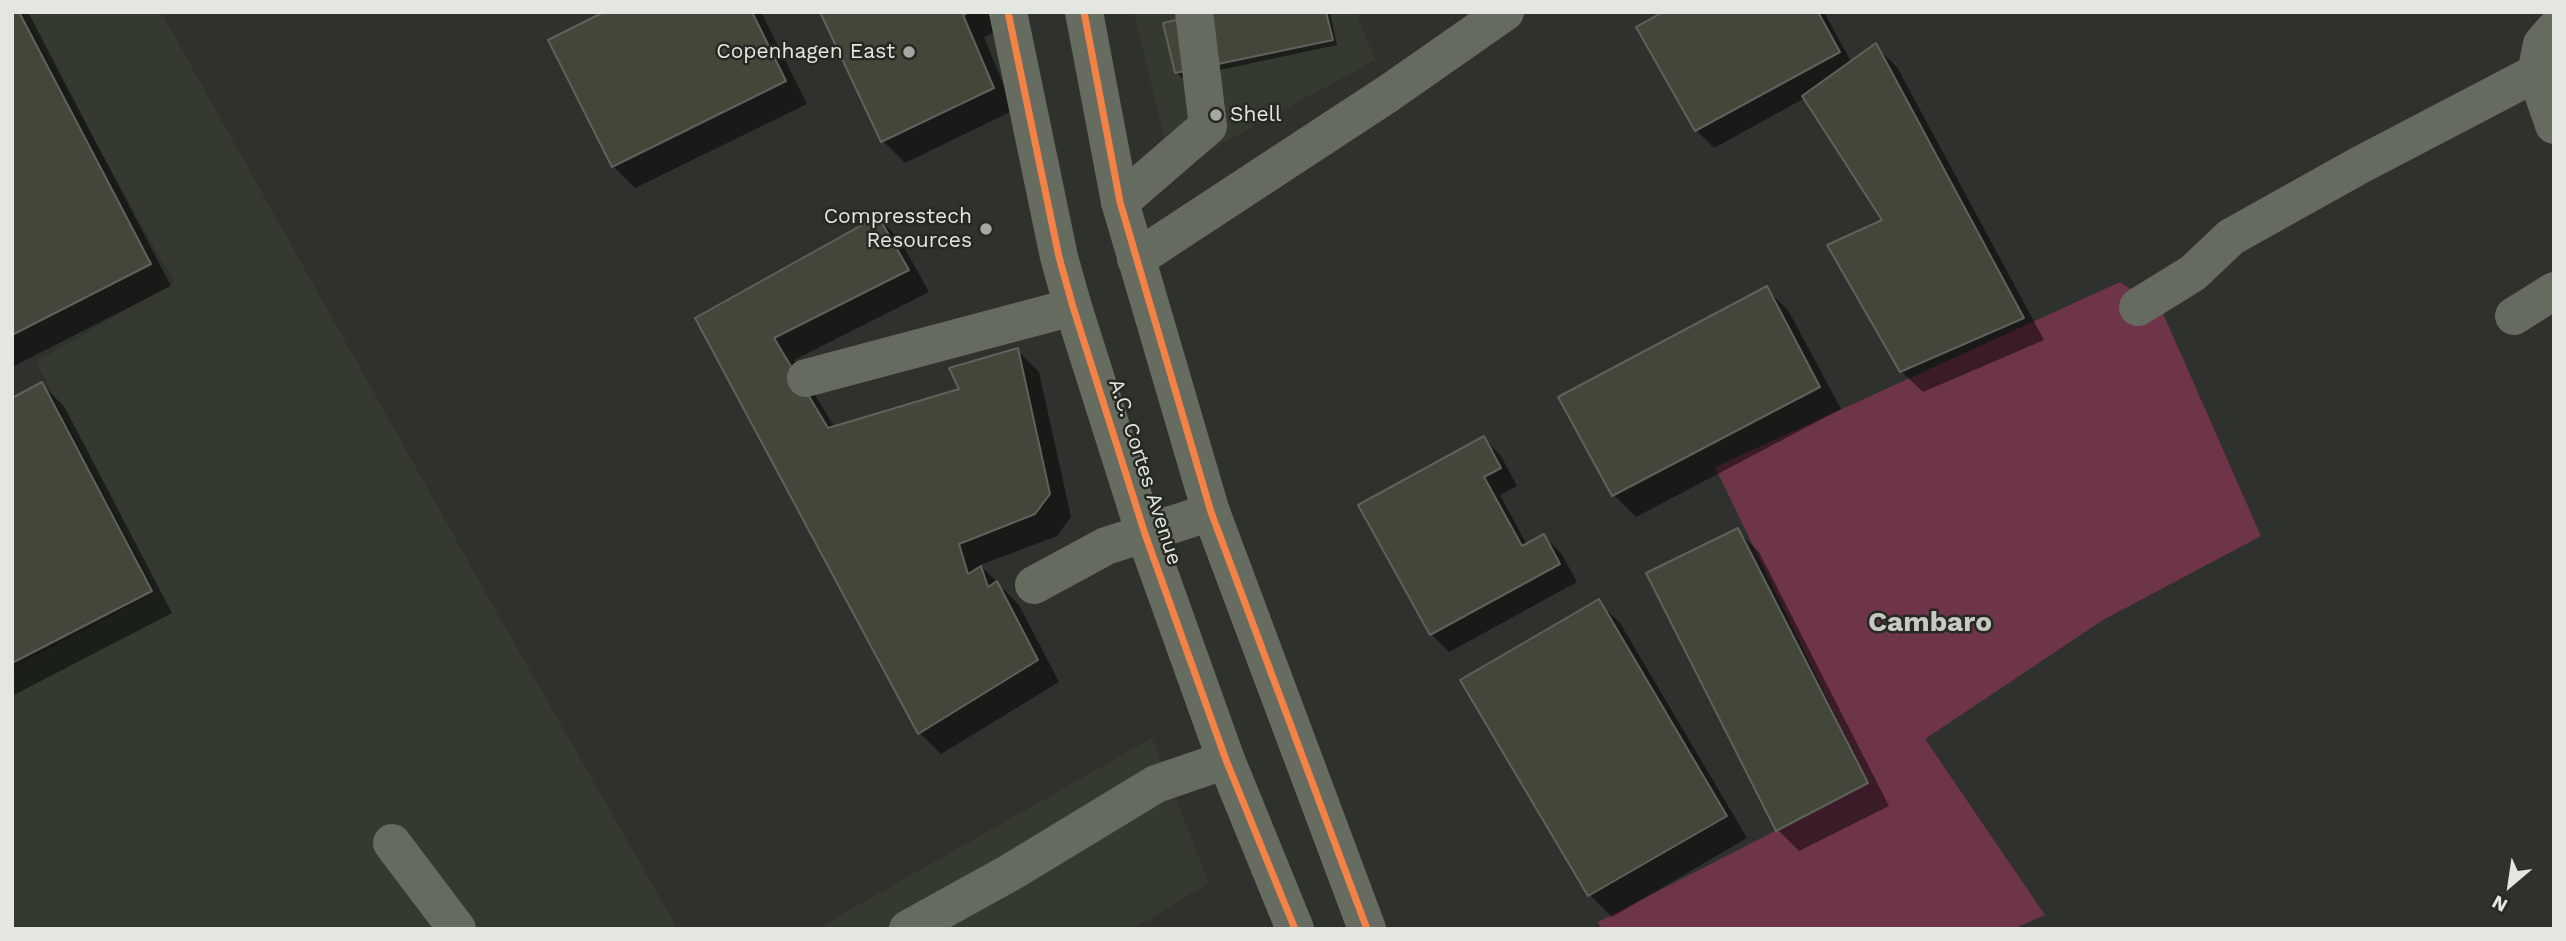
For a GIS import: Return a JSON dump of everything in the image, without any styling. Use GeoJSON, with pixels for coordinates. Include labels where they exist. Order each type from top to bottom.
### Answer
{"type":"FeatureCollection","features":[{"type":"Feature","properties":{"kind":"main road","name":"A.C. Cortes Avenue"},"geometry":{"type":"LineString","coordinates":[[1007,12],[1059,257],[1073,307],[1145,534],[1226,760],[1294,929]]}},
{"type":"Feature","properties":{"kind":"main road"},"geometry":{"type":"LineString","coordinates":[[1084,12],[1120,202],[1211,512],[1367,929]]}},
{"type":"Feature","properties":{"kind":"lane"},"geometry":{"type":"LineString","coordinates":[[1120,202],[1208,126],[1194,12]]}},
{"type":"Feature","properties":{"kind":"lane"},"geometry":{"type":"LineString","coordinates":[[1136,259],[1390,93],[1505,12]]}},
{"type":"Feature","properties":{"kind":"lane"},"geometry":{"type":"LineString","coordinates":[[2554,30],[2542,44],[2536,73],[2554,125]]}},
{"type":"Feature","properties":{"kind":"lane"},"geometry":{"type":"LineString","coordinates":[[2138,307],[2193,273],[2231,237],[2360,165],[2536,73]]}},
{"type":"Feature","properties":{"kind":"lane"},"geometry":{"type":"LineString","coordinates":[[2514,316],[2554,291]]}},
{"type":"Feature","properties":{"kind":"lane"},"geometry":{"type":"LineString","coordinates":[[806,378],[1073,307]]}},
{"type":"Feature","properties":{"kind":"lane"},"geometry":{"type":"LineString","coordinates":[[1034,584],[1106,547],[1211,512]]}},
{"type":"Feature","properties":{"kind":"lane"},"geometry":{"type":"LineString","coordinates":[[908,929],[1011,873],[1156,784],[1226,760]]}},
{"type":"Feature","properties":{"kind":"lane"},"geometry":{"type":"LineString","coordinates":[[392,843],[457,929]]}},
{"type":"Feature","properties":{"kind":"shaded area"},"geometry":{"type":"Polygon","coordinates":[[[22,12],[161,12],[505,627],[678,929],[12,929],[12,669],[156,592],[36,362],[174,282],[22,12]]]}},
{"type":"Feature","properties":{"kind":"shaded area","name":"Shell"},"geometry":{"type":"Polygon","coordinates":[[[1134,12],[1356,12],[1375,60],[1172,171],[1134,12]]]}},
{"type":"Feature","properties":{"kind":"shaded area"},"geometry":{"type":"Polygon","coordinates":[[[2120,282],[2162,311],[2261,536],[2103,620],[1925,739],[2045,915],[2013,929],[1601,929],[1598,922],[1868,783],[1715,467],[2120,282]]]}},
{"type":"Feature","properties":{"kind":"shaded area"},"geometry":{"type":"Polygon","coordinates":[[[1152,738],[1209,883],[1133,929],[816,929],[1152,738]]]}},
{"type":"Feature","properties":{"kind":"building"},"geometry":{"type":"Polygon","coordinates":[[[12,12],[19,12],[151,264],[12,335],[12,12]]]}},
{"type":"Feature","properties":{"kind":"building"},"geometry":{"type":"Polygon","coordinates":[[[604,12],[752,12],[786,81],[612,167],[548,40],[604,12]]]}},
{"type":"Feature","properties":{"kind":"building","name":"Copenhagen East"},"geometry":{"type":"Polygon","coordinates":[[[820,12],[969,12],[963,15],[994,88],[881,142],[820,12]]]}},
{"type":"Feature","properties":{"kind":"building"},"geometry":{"type":"Polygon","coordinates":[[[1211,12],[1326,12],[1333,40],[1175,73],[1163,23],[1211,12]]]}},
{"type":"Feature","properties":{"kind":"building"},"geometry":{"type":"Polygon","coordinates":[[[1663,12],[1818,12],[1840,52],[1695,131],[1636,27],[1663,12]]]}},
{"type":"Feature","properties":{"kind":"building"},"geometry":{"type":"Polygon","coordinates":[[[1876,43],[2024,318],[1900,372],[1827,245],[1882,220],[1802,96],[1876,43]]]}},
{"type":"Feature","properties":{"kind":"building"},"geometry":{"type":"Polygon","coordinates":[[[878,216],[909,270],[774,338],[828,428],[959,389],[949,368],[1018,348],[1050,494],[1035,514],[959,544],[968,574],[981,566],[988,587],[997,581],[1038,660],[918,734],[695,318],[878,216]]]}},
{"type":"Feature","properties":{"kind":"building"},"geometry":{"type":"Polygon","coordinates":[[[1767,286],[1820,387],[1612,496],[1558,397],[1767,286]]]}},
{"type":"Feature","properties":{"kind":"building"},"geometry":{"type":"Polygon","coordinates":[[[42,382],[152,591],[12,663],[12,398],[42,382]]]}},
{"type":"Feature","properties":{"kind":"building"},"geometry":{"type":"Polygon","coordinates":[[[1484,436],[1501,468],[1484,477],[1522,546],[1544,534],[1560,564],[1430,635],[1358,505],[1484,436]]]}},
{"type":"Feature","properties":{"kind":"building"},"geometry":{"type":"Polygon","coordinates":[[[1738,528],[1868,783],[1776,831],[1646,573],[1738,528]]]}},
{"type":"Feature","properties":{"kind":"building"},"geometry":{"type":"Polygon","coordinates":[[[1599,599],[1727,816],[1588,896],[1460,680],[1599,599]]]}},
{"type":"Feature","properties":{"kind":"cycle path"},"geometry":{"type":"LineString","coordinates":[[1008,12],[1059,257],[1073,307],[1145,534],[1226,760],[1295,929]]}},
{"type":"Feature","properties":{"kind":"cycle path"},"geometry":{"type":"LineString","coordinates":[[1084,12],[1120,202],[1211,512],[1367,929]]}},
{"type":"Feature","properties":{"kind":"place","name":"Copenhagen East"},"geometry":{"type":"Point","coordinates":[909,52]}},
{"type":"Feature","properties":{"kind":"place","name":"Shell"},"geometry":{"type":"Point","coordinates":[1216,115]}},
{"type":"Feature","properties":{"kind":"place","name":"Compresstech Resources"},"geometry":{"type":"Point","coordinates":[986,229]}},
{"type":"Feature","properties":{"kind":"district","name":"Cambaro"},"geometry":{"type":"Point","coordinates":[1930,623]}}]}
